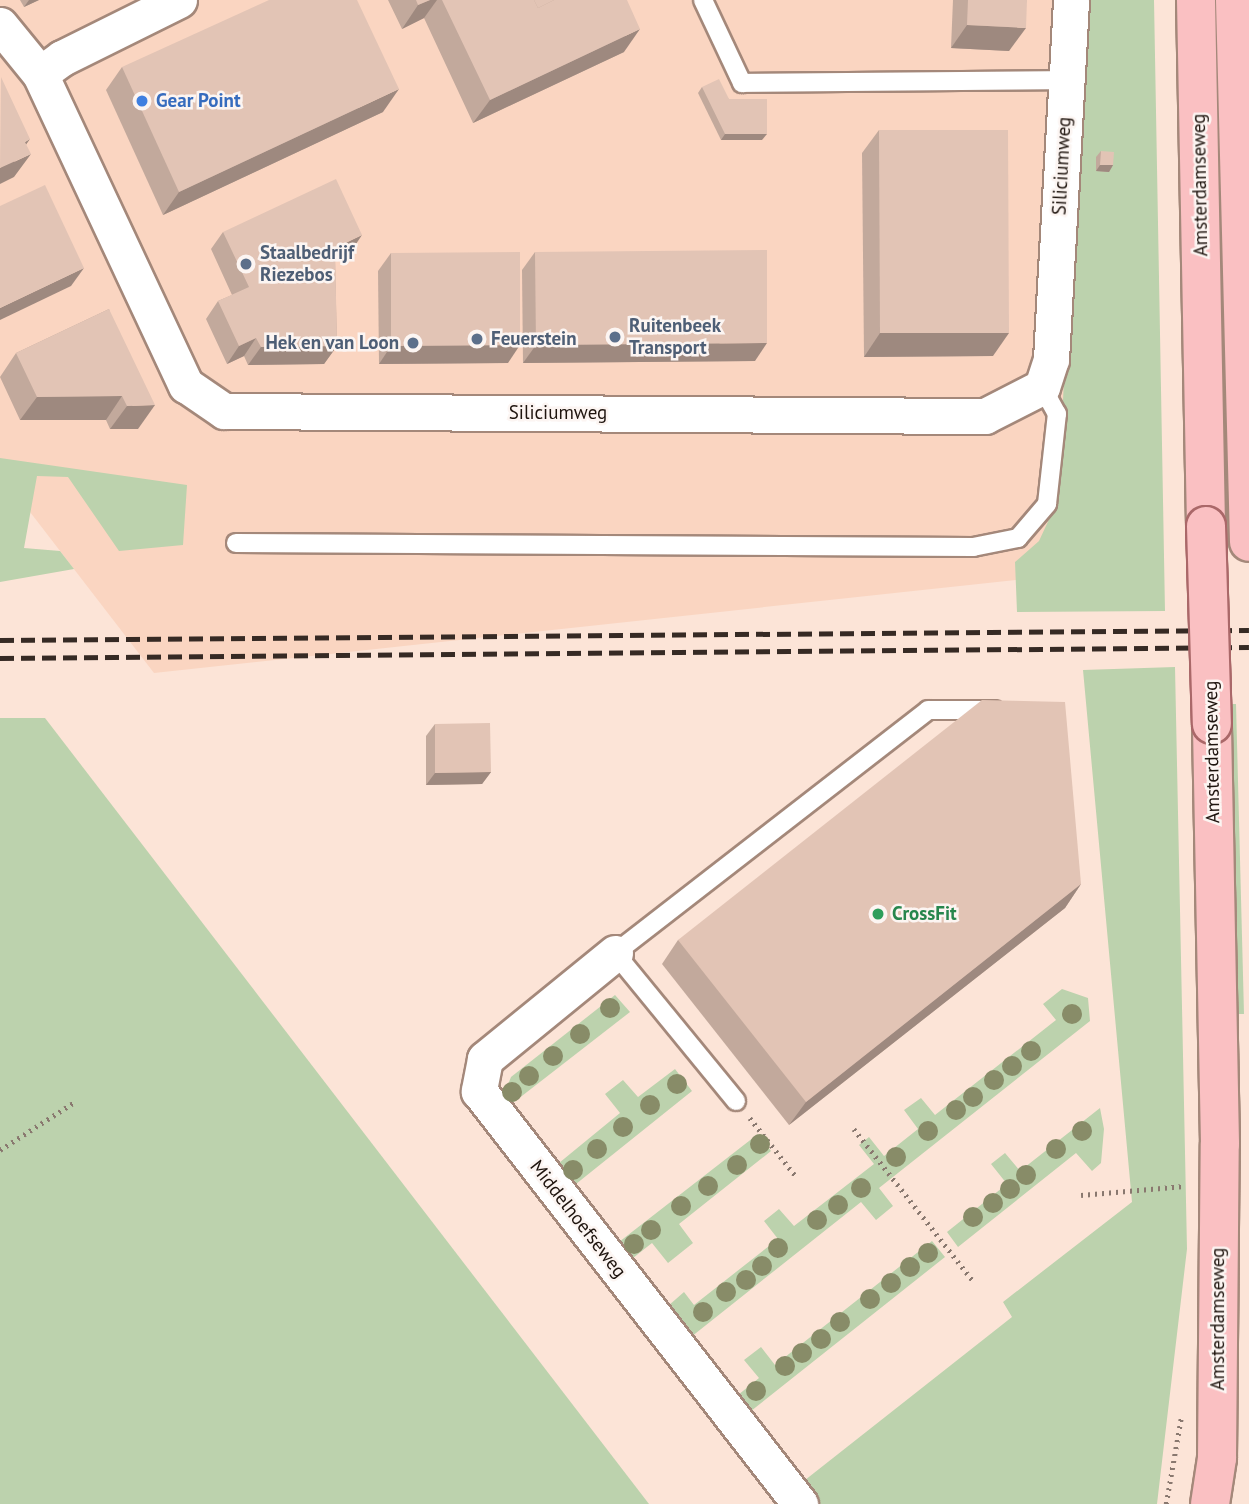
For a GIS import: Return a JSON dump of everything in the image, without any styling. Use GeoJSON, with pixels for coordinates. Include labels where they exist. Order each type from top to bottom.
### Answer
{"type":"FeatureCollection","features":[{"type":"Feature","properties":{"kind":"main road","name":"Amsterdamseweg"},"geometry":{"type":"LineString","coordinates":[[1196,0],[1220,1157],[1217,1458],[1210,1504]]}},
{"type":"Feature","properties":{"kind":"main road","name":"Amsterdamseweg"},"geometry":{"type":"LineString","coordinates":[[1236,0],[1249,542]]}},
{"type":"Feature","properties":{"kind":"street"},"geometry":{"type":"LineString","coordinates":[[40,74],[73,52],[179,0]]}},
{"type":"Feature","properties":{"kind":"street","name":"Siliciumweg"},"geometry":{"type":"LineString","coordinates":[[0,24],[40,74],[186,385],[224,411],[985,416],[1042,387],[1051,359],[1071,0]]}},
{"type":"Feature","properties":{"kind":"street","name":"Middelhoefseweg"},"geometry":{"type":"LineString","coordinates":[[615,953],[485,1059],[479,1091],[800,1504]]}},
{"type":"Feature","properties":{"kind":"lane"},"geometry":{"type":"LineString","coordinates":[[703,0],[741,83],[1067,80]]}},
{"type":"Feature","properties":{"kind":"lane"},"geometry":{"type":"LineString","coordinates":[[236,543],[973,547],[1018,538],[1047,504],[1057,414],[1042,387]]}},
{"type":"Feature","properties":{"kind":"lane"},"geometry":{"type":"LineString","coordinates":[[736,1101],[615,953],[928,710],[1017,709]]}},
{"type":"Feature","properties":{"kind":"path"},"geometry":{"type":"LineString","coordinates":[[736,1101],[795,1175]]}},
{"type":"Feature","properties":{"kind":"path"},"geometry":{"type":"LineString","coordinates":[[0,1150],[73,1103]]}},
{"type":"Feature","properties":{"kind":"path"},"geometry":{"type":"LineString","coordinates":[[854,1129],[973,1281]]}},
{"type":"Feature","properties":{"kind":"path"},"geometry":{"type":"LineString","coordinates":[[1081,1195],[1173,1187]]}},
{"type":"Feature","properties":{"kind":"shaded area"},"geometry":{"type":"Polygon","coordinates":[[[0,0],[1095,0],[1099,571],[154,673],[0,473],[0,0]]]}},
{"type":"Feature","properties":{"kind":"green space"},"geometry":{"type":"Polygon","coordinates":[[[1083,0],[1154,0],[1165,611],[1017,612],[1015,562],[1039,541],[1058,500],[1083,0]]]}},
{"type":"Feature","properties":{"kind":"green space"},"geometry":{"type":"Polygon","coordinates":[[[1215,236],[1224,236],[1233,548],[1224,548],[1215,236]]]}},
{"type":"Feature","properties":{"kind":"green space"},"geometry":{"type":"Polygon","coordinates":[[[0,458],[187,485],[183,545],[119,551],[68,477],[37,476],[24,548],[60,551],[74,569],[0,582],[0,458]]]}},
{"type":"Feature","properties":{"kind":"green space"},"geometry":{"type":"Polygon","coordinates":[[[1175,667],[1187,1249],[1157,1504],[816,1504],[800,1484],[1012,1317],[1003,1302],[1132,1202],[1083,670],[1175,667]]]}},
{"type":"Feature","properties":{"kind":"green space"},"geometry":{"type":"Polygon","coordinates":[[[1226,704],[1236,704],[1244,1014],[1234,1014],[1226,704]]]}},
{"type":"Feature","properties":{"kind":"green space"},"geometry":{"type":"Polygon","coordinates":[[[0,718],[45,718],[649,1504],[0,1504],[0,718]]]}},
{"type":"Feature","properties":{"kind":"green space"},"geometry":{"type":"Polygon","coordinates":[[[1062,989],[1088,998],[1090,1021],[879,1188],[893,1206],[876,1220],[861,1202],[691,1337],[668,1306],[684,1292],[694,1305],[778,1239],[764,1221],[779,1209],[794,1226],[874,1164],[859,1145],[869,1137],[884,1156],[918,1129],[904,1110],[921,1098],[935,1115],[1056,1020],[1043,1004],[1062,989]]]}},
{"type":"Feature","properties":{"kind":"green space"},"geometry":{"type":"Polygon","coordinates":[[[615,995],[630,1012],[509,1106],[505,1092],[511,1077],[615,995]]]}},
{"type":"Feature","properties":{"kind":"green space"},"geometry":{"type":"Polygon","coordinates":[[[675,1069],[692,1091],[576,1184],[559,1163],[620,1113],[605,1094],[623,1080],[638,1097],[675,1069]]]}},
{"type":"Feature","properties":{"kind":"green space"},"geometry":{"type":"Polygon","coordinates":[[[1100,1108],[1104,1129],[1101,1163],[1092,1171],[1076,1153],[958,1247],[947,1232],[1007,1184],[991,1164],[1005,1153],[1020,1171],[1100,1108]]]}},
{"type":"Feature","properties":{"kind":"green space"},"geometry":{"type":"Polygon","coordinates":[[[758,1134],[771,1151],[679,1224],[693,1243],[668,1263],[652,1243],[633,1258],[619,1242],[758,1134]]]}},
{"type":"Feature","properties":{"kind":"green space"},"geometry":{"type":"Polygon","coordinates":[[[932,1241],[945,1257],[751,1411],[738,1395],[759,1378],[744,1360],[761,1347],[775,1365],[932,1241]]]}},
{"type":"Feature","properties":{"kind":"building"},"geometry":{"type":"Polygon","coordinates":[[[269,0],[357,0],[399,89],[179,192],[122,67],[269,0]]]}},
{"type":"Feature","properties":{"kind":"building"},"geometry":{"type":"Polygon","coordinates":[[[416,0],[430,0],[418,5],[416,0]]]}},
{"type":"Feature","properties":{"kind":"building"},"geometry":{"type":"Polygon","coordinates":[[[442,0],[534,0],[538,8],[554,0],[627,0],[640,29],[490,100],[442,0]]]}},
{"type":"Feature","properties":{"kind":"building"},"geometry":{"type":"Polygon","coordinates":[[[534,0],[554,0],[538,8],[534,0]]]}},
{"type":"Feature","properties":{"kind":"building"},"geometry":{"type":"Polygon","coordinates":[[[968,0],[1027,0],[1026,28],[967,25],[968,0]]]}},
{"type":"Feature","properties":{"kind":"building"},"geometry":{"type":"Polygon","coordinates":[[[1,77],[30,139],[25,142],[31,154],[0,168],[1,77]]]}},
{"type":"Feature","properties":{"kind":"building"},"geometry":{"type":"Polygon","coordinates":[[[719,79],[729,99],[767,99],[767,134],[725,134],[702,87],[719,79]]]}},
{"type":"Feature","properties":{"kind":"building"},"geometry":{"type":"Polygon","coordinates":[[[879,130],[1008,130],[1009,333],[880,333],[879,130]]]}},
{"type":"Feature","properties":{"kind":"building"},"geometry":{"type":"Polygon","coordinates":[[[1101,151],[1114,152],[1113,165],[1100,165],[1101,151]]]}},
{"type":"Feature","properties":{"kind":"building"},"geometry":{"type":"Polygon","coordinates":[[[336,179],[362,235],[335,248],[337,346],[261,347],[256,338],[239,346],[218,301],[249,287],[223,232],[336,179]]]}},
{"type":"Feature","properties":{"kind":"building"},"geometry":{"type":"Polygon","coordinates":[[[45,185],[84,268],[0,308],[0,206],[45,185]]]}},
{"type":"Feature","properties":{"kind":"building"},"geometry":{"type":"Polygon","coordinates":[[[767,250],[767,343],[536,345],[535,252],[767,250]]]}},
{"type":"Feature","properties":{"kind":"building"},"geometry":{"type":"Polygon","coordinates":[[[520,252],[520,345],[391,346],[391,253],[520,252]]]}},
{"type":"Feature","properties":{"kind":"building"},"geometry":{"type":"Polygon","coordinates":[[[109,309],[155,405],[127,406],[122,396],[37,397],[16,353],[109,309]]]}},
{"type":"Feature","properties":{"kind":"building"},"geometry":{"type":"Polygon","coordinates":[[[982,700],[1065,702],[1081,884],[806,1102],[678,940],[982,700]]]}},
{"type":"Feature","properties":{"kind":"building"},"geometry":{"type":"Polygon","coordinates":[[[490,723],[491,772],[435,773],[435,724],[490,723]]]}},
{"type":"Feature","properties":{"kind":"railway"},"geometry":{"type":"LineString","coordinates":[[0,640],[1249,630]]}},
{"type":"Feature","properties":{"kind":"railway"},"geometry":{"type":"LineString","coordinates":[[0,658],[1249,647]]}},
{"type":"Feature","properties":{"kind":"place","name":"Gear Point"},"geometry":{"type":"Point","coordinates":[142,101]}},
{"type":"Feature","properties":{"kind":"place","name":"Staalbedrijf Riezebos"},"geometry":{"type":"Point","coordinates":[246,264]}},
{"type":"Feature","properties":{"kind":"place","name":"Ruitenbeek Transport"},"geometry":{"type":"Point","coordinates":[615,337]}},
{"type":"Feature","properties":{"kind":"place","name":"Feuerstein"},"geometry":{"type":"Point","coordinates":[477,339]}},
{"type":"Feature","properties":{"kind":"place","name":"Hek en van Loon"},"geometry":{"type":"Point","coordinates":[413,343]}},
{"type":"Feature","properties":{"kind":"place","name":"CrossFit"},"geometry":{"type":"Point","coordinates":[878,914]}}]}
